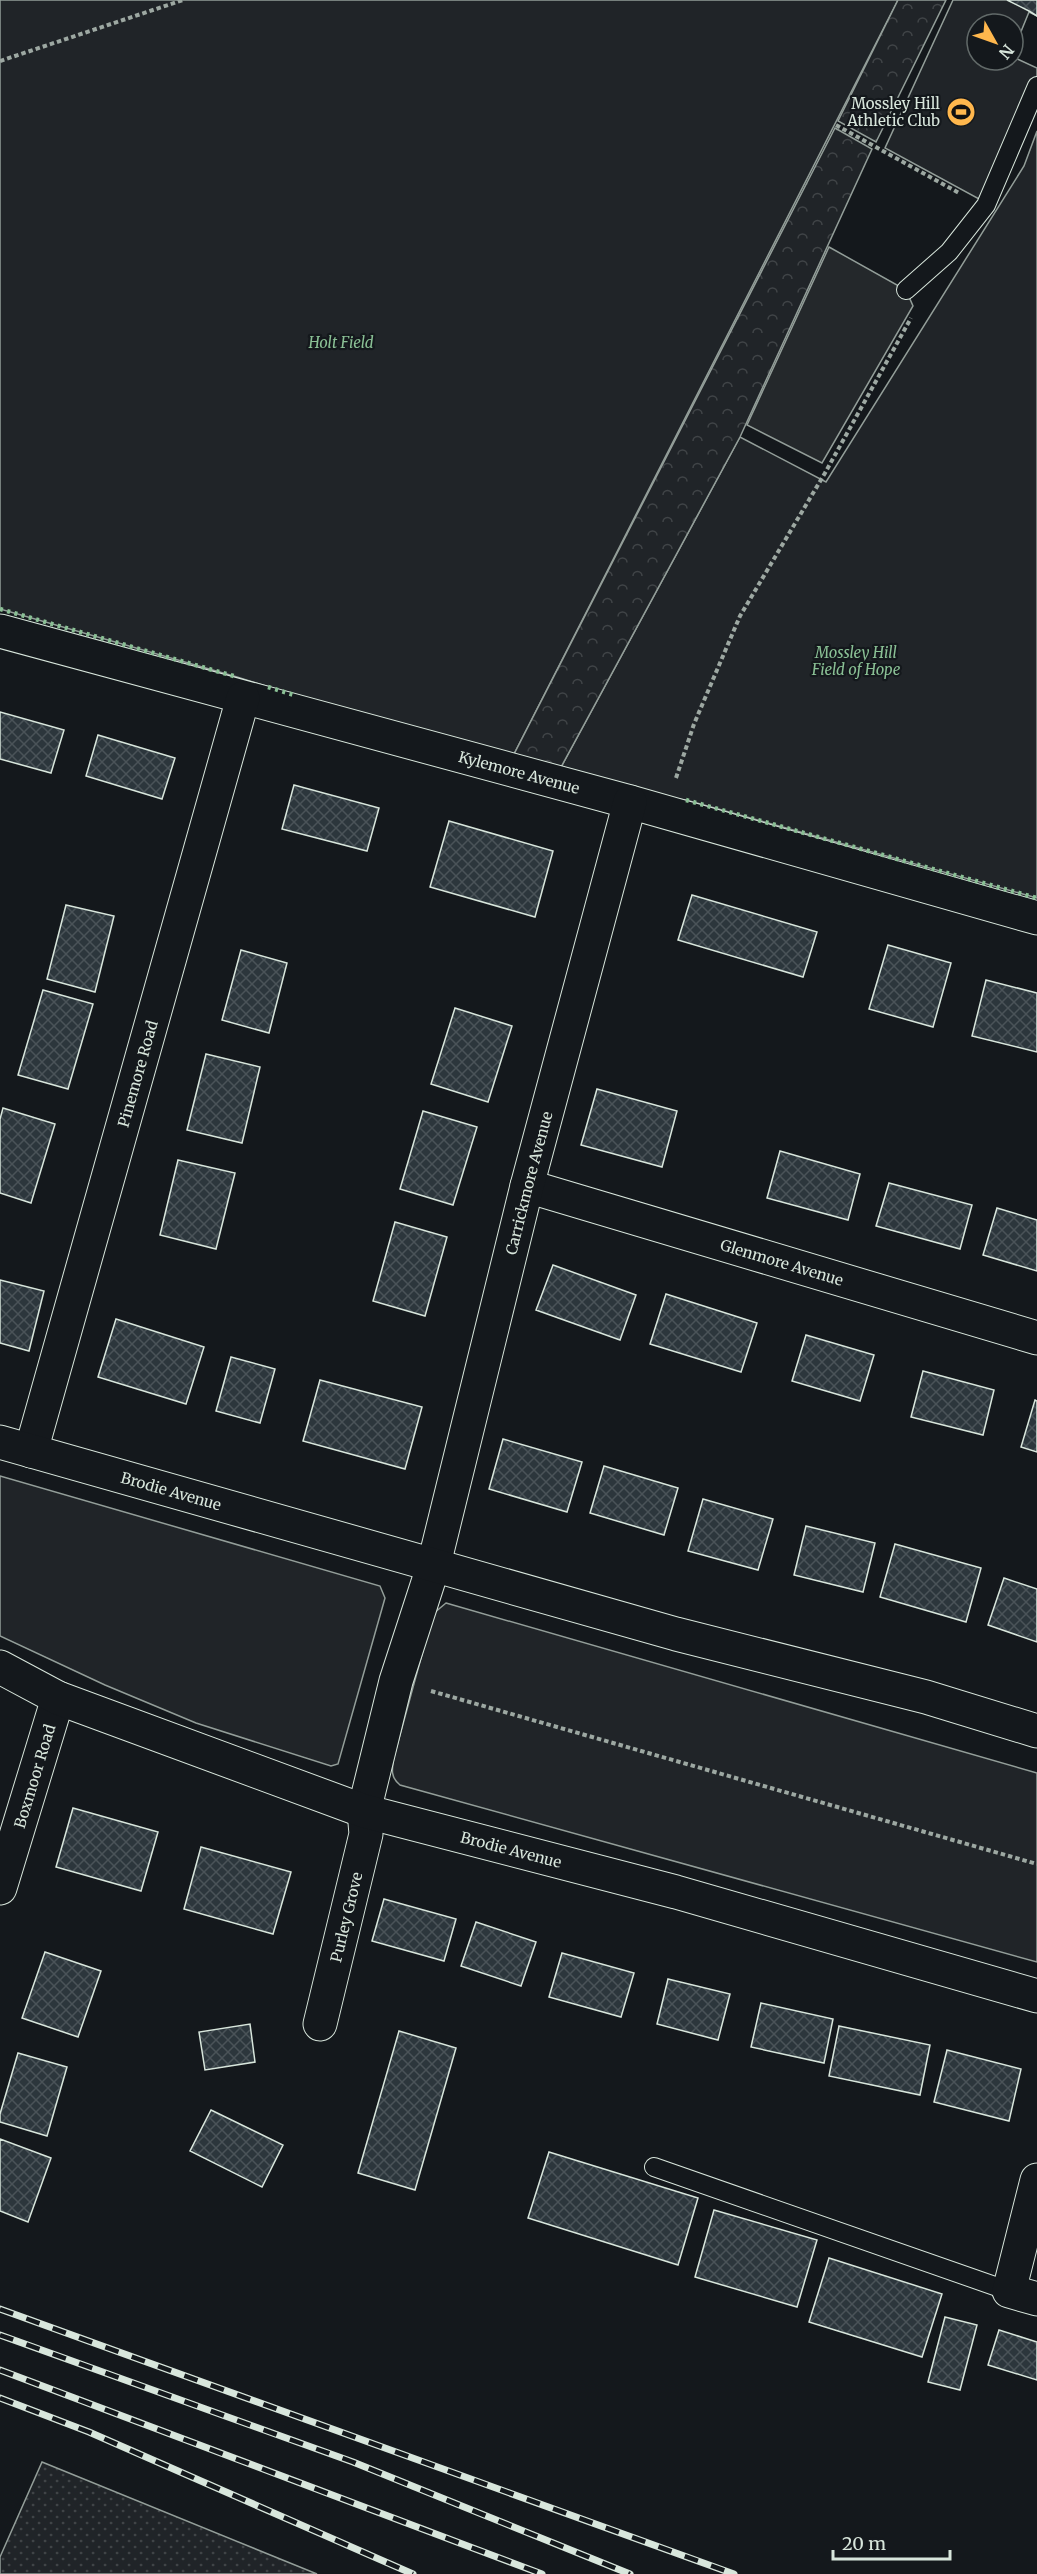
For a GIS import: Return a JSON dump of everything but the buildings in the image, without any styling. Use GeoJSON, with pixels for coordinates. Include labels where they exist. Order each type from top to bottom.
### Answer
{"type":"FeatureCollection","features":[{"type":"Feature","properties":{"kind":"street","name":"Kylemore Avenue"},"geometry":{"type":"LineString","coordinates":[[0,632],[630,802],[1037,918]]}},
{"type":"Feature","properties":{"kind":"street","name":"Pinemore Road"},"geometry":{"type":"LineString","coordinates":[[31,1451],[243,698]]}},
{"type":"Feature","properties":{"kind":"street","name":"Carrickmore Avenue"},"geometry":{"type":"LineString","coordinates":[[396,1681],[434,1564],[527,1186],[630,802]]}},
{"type":"Feature","properties":{"kind":"street","name":"Glenmore Avenue"},"geometry":{"type":"LineString","coordinates":[[527,1186],[1037,1338]]}},
{"type":"Feature","properties":{"kind":"street","name":"Brodie Avenue"},"geometry":{"type":"LineString","coordinates":[[0,1442],[676,1634],[926,1697],[1037,1731]]}},
{"type":"Feature","properties":{"kind":"street","name":"Brodie Avenue"},"geometry":{"type":"LineString","coordinates":[[0,1666],[58,1698],[364,1810],[676,1892],[1037,1996]]}},
{"type":"Feature","properties":{"kind":"street","name":"Purley Grove"},"geometry":{"type":"LineString","coordinates":[[320,2024],[366,1834],[364,1810],[396,1681]]}},
{"type":"Feature","properties":{"kind":"street","name":"Boxmoor Road"},"geometry":{"type":"LineString","coordinates":[[0,1888],[58,1698]]}},
{"type":"Feature","properties":{"kind":"street"},"geometry":{"type":"LineString","coordinates":[[1023,2295],[1037,2180]]}},
{"type":"Feature","properties":{"kind":"lane"},"geometry":{"type":"LineString","coordinates":[[906,290],[949,252],[984,207],[1037,86]]}},
{"type":"Feature","properties":{"kind":"lane"},"geometry":{"type":"LineString","coordinates":[[654,2167],[1023,2295]]}},
{"type":"Feature","properties":{"kind":"path"},"geometry":{"type":"LineString","coordinates":[[0,61],[183,0]]}},
{"type":"Feature","properties":{"kind":"path"},"geometry":{"type":"LineString","coordinates":[[836,124],[984,207]]}},
{"type":"Feature","properties":{"kind":"path"},"geometry":{"type":"LineString","coordinates":[[672,788],[694,724],[740,615],[825,473],[914,311],[906,290]]}},
{"type":"Feature","properties":{"kind":"path"},"geometry":{"type":"LineString","coordinates":[[396,1681],[1037,1864]]}},
{"type":"Feature","properties":{"kind":"green space","name":"Holt Field"},"geometry":{"type":"Polygon","coordinates":[[[0,0],[898,0],[510,762],[237,677],[0,609],[0,0]]]}},
{"type":"Feature","properties":{"kind":"green space"},"geometry":{"type":"Polygon","coordinates":[[[898,0],[946,0],[876,142],[838,121],[898,0]]]}},
{"type":"Feature","properties":{"kind":"green space","name":"Mossley Hill Athletic Club"},"geometry":{"type":"Polygon","coordinates":[[[953,0],[1037,0],[1037,16],[1029,12],[1025,22],[1025,12],[965,12],[965,72],[1025,72],[1025,62],[1037,68],[1037,76],[979,199],[885,148],[953,0]]]}},
{"type":"Feature","properties":{"kind":"green space"},"geometry":{"type":"Polygon","coordinates":[[[835,128],[872,149],[740,437],[560,769],[510,762],[835,128]]]}},
{"type":"Feature","properties":{"kind":"green space","name":"Mossley Hill Field of Hope"},"geometry":{"type":"Polygon","coordinates":[[[1037,131],[1037,898],[686,800],[669,798],[560,769],[740,437],[826,482],[1024,166],[1037,131]]]}},
{"type":"Feature","properties":{"kind":"green space"},"geometry":{"type":"Polygon","coordinates":[[[0,1476],[380,1586],[385,1598],[338,1764],[331,1766],[196,1723],[105,1685],[0,1636],[0,1476]]]}},
{"type":"Feature","properties":{"kind":"green space"},"geometry":{"type":"Polygon","coordinates":[[[446,1603],[1037,1773],[1037,1962],[400,1785],[393,1776],[394,1757],[433,1614],[446,1603]]]}},
{"type":"Feature","properties":{"kind":"green space"},"geometry":{"type":"Polygon","coordinates":[[[42,2462],[317,2574],[0,2574],[0,2557],[42,2462]]]}},
{"type":"Feature","properties":{"kind":"shaded area"},"geometry":{"type":"Polygon","coordinates":[[[829,247],[906,290],[913,306],[822,463],[747,425],[829,247]]]}},
{"type":"Feature","properties":{"kind":"railway"},"geometry":{"type":"LineString","coordinates":[[0,2309],[734,2574]]}},
{"type":"Feature","properties":{"kind":"railway"},"geometry":{"type":"LineString","coordinates":[[0,2335],[353,2462],[630,2574]]}},
{"type":"Feature","properties":{"kind":"railway"},"geometry":{"type":"LineString","coordinates":[[0,2370],[542,2574]]}},
{"type":"Feature","properties":{"kind":"railway"},"geometry":{"type":"LineString","coordinates":[[0,2398],[89,2432],[413,2574]]}},
{"type":"Feature","properties":{"kind":"hedge"},"geometry":{"type":"LineString","coordinates":[[0,609],[237,677]]}},
{"type":"Feature","properties":{"kind":"hedge"},"geometry":{"type":"LineString","coordinates":[[268,687],[294,695]]}},
{"type":"Feature","properties":{"kind":"hedge"},"geometry":{"type":"LineString","coordinates":[[686,800],[1037,898]]}},
{"type":"Feature","properties":{"kind":"place","name":"Mossley Hill Athletic Club"},"geometry":{"type":"Point","coordinates":[961,112]}}]}
